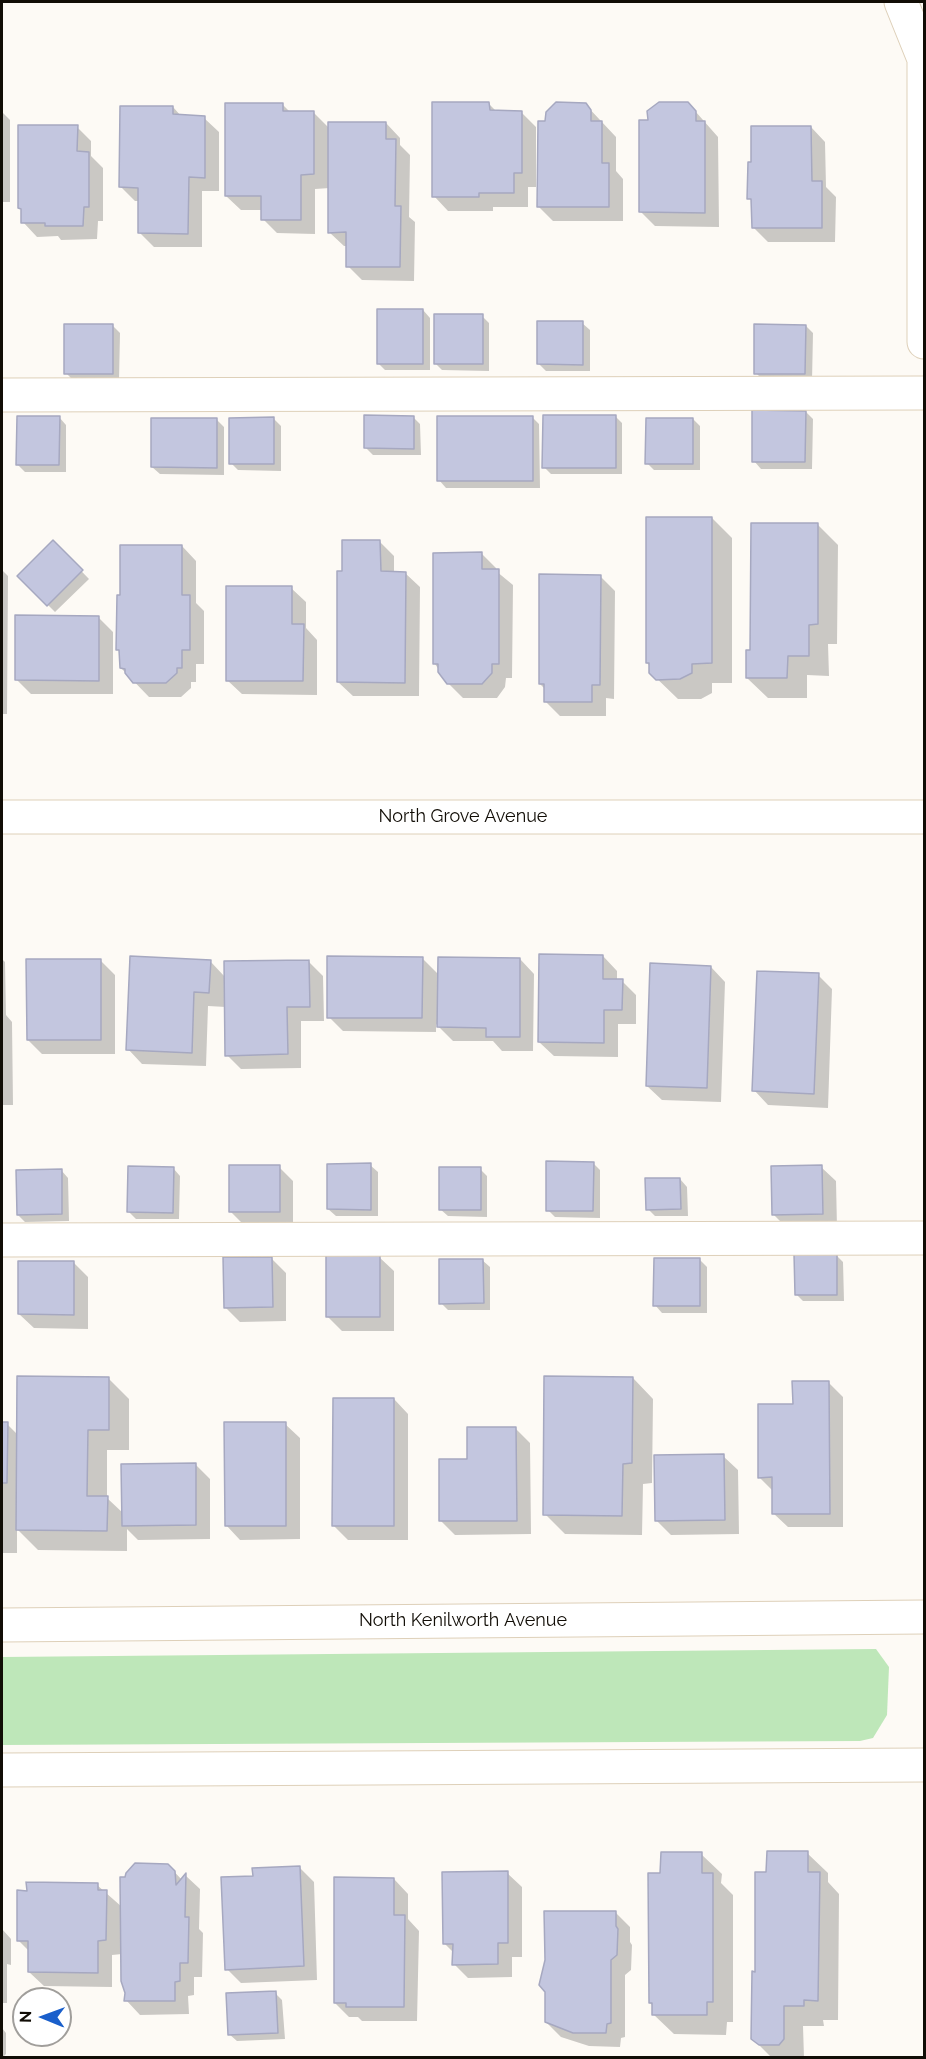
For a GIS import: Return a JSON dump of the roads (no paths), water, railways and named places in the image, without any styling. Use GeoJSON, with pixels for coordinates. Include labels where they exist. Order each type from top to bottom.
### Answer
{"type":"FeatureCollection","features":[{"type":"Feature","properties":{"kind":"street"},"geometry":{"type":"LineString","coordinates":[[901,2],[924,59],[924,342]]}},
{"type":"Feature","properties":{"kind":"street"},"geometry":{"type":"LineString","coordinates":[[2,395],[924,393]]}},
{"type":"Feature","properties":{"kind":"street","name":"North Grove Avenue"},"geometry":{"type":"LineString","coordinates":[[2,817],[924,817]]}},
{"type":"Feature","properties":{"kind":"street"},"geometry":{"type":"LineString","coordinates":[[2,1240],[924,1238]]}},
{"type":"Feature","properties":{"kind":"street","name":"North Kenilworth Avenue"},"geometry":{"type":"LineString","coordinates":[[2,1624],[924,1617]]}},
{"type":"Feature","properties":{"kind":"street"},"geometry":{"type":"LineString","coordinates":[[2,1770],[924,1765]]}}]}
